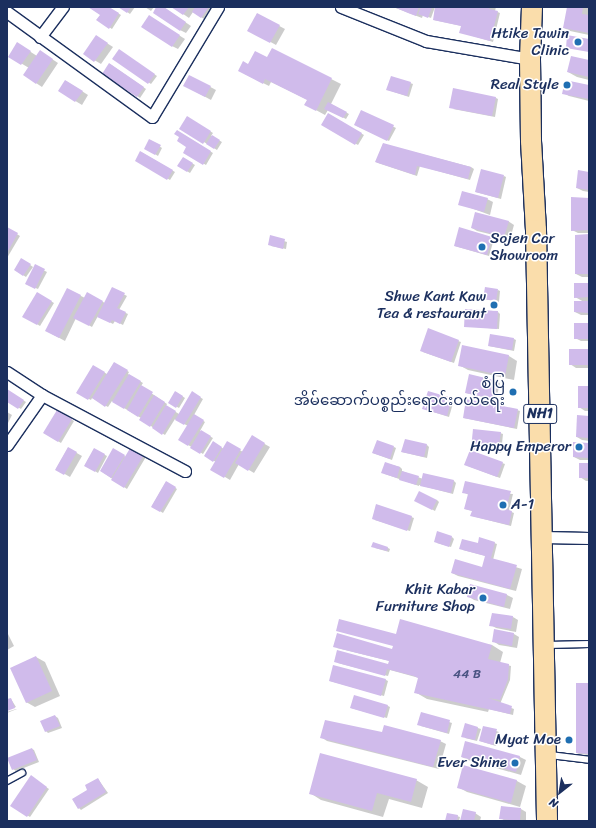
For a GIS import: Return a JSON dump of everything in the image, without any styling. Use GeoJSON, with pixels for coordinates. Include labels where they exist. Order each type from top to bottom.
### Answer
{"type":"FeatureCollection","features":[{"type":"Feature","properties":{"kind":"highway","name":"NH1"},"geometry":{"type":"LineString","coordinates":[[532,7],[530,59],[543,537],[544,754],[547,821]]}},
{"type":"Feature","properties":{"kind":"street"},"geometry":{"type":"LineString","coordinates":[[40,37],[63,7]]}},
{"type":"Feature","properties":{"kind":"street"},"geometry":{"type":"LineString","coordinates":[[7,12],[152,117],[218,7]]}},
{"type":"Feature","properties":{"kind":"street"},"geometry":{"type":"LineString","coordinates":[[341,7],[426,41],[530,59]]}},
{"type":"Feature","properties":{"kind":"street"},"geometry":{"type":"LineString","coordinates":[[7,372],[42,395],[185,471]]}},
{"type":"Feature","properties":{"kind":"street"},"geometry":{"type":"LineString","coordinates":[[7,445],[42,395]]}},
{"type":"Feature","properties":{"kind":"street"},"geometry":{"type":"LineString","coordinates":[[543,537],[589,538]]}},
{"type":"Feature","properties":{"kind":"lane"},"geometry":{"type":"LineString","coordinates":[[543,645],[589,644]]}},
{"type":"Feature","properties":{"kind":"lane"},"geometry":{"type":"LineString","coordinates":[[544,754],[589,760]]}},
{"type":"Feature","properties":{"kind":"lane"},"geometry":{"type":"LineString","coordinates":[[7,781],[22,773]]}},
{"type":"Feature","properties":{"kind":"building"},"geometry":{"type":"Polygon","coordinates":[[[88,7],[109,7],[119,13],[109,29],[96,20],[100,15],[88,7]]]}},
{"type":"Feature","properties":{"kind":"building"},"geometry":{"type":"Polygon","coordinates":[[[118,7],[131,7],[127,13],[118,7]]]}},
{"type":"Feature","properties":{"kind":"building"},"geometry":{"type":"Polygon","coordinates":[[[156,7],[164,7],[186,22],[180,31],[153,13],[156,7]]]}},
{"type":"Feature","properties":{"kind":"building"},"geometry":{"type":"Polygon","coordinates":[[[171,7],[189,7],[183,15],[171,7]]]}},
{"type":"Feature","properties":{"kind":"building"},"geometry":{"type":"Polygon","coordinates":[[[195,7],[209,7],[201,18],[192,12],[195,7]]]}},
{"type":"Feature","properties":{"kind":"building"},"geometry":{"type":"Polygon","coordinates":[[[394,7],[410,7],[408,13],[394,7]]]}},
{"type":"Feature","properties":{"kind":"building"},"geometry":{"type":"Polygon","coordinates":[[[410,7],[419,7],[416,16],[408,13],[410,7]]]}},
{"type":"Feature","properties":{"kind":"building"},"geometry":{"type":"Polygon","coordinates":[[[421,7],[432,7],[428,18],[418,14],[421,7]]]}},
{"type":"Feature","properties":{"kind":"building"},"geometry":{"type":"Polygon","coordinates":[[[435,7],[490,7],[489,9],[498,11],[490,41],[459,33],[461,26],[433,20],[435,7]]]}},
{"type":"Feature","properties":{"kind":"building"},"geometry":{"type":"Polygon","coordinates":[[[567,7],[583,7],[582,14],[589,15],[589,33],[563,28],[567,7]]]}},
{"type":"Feature","properties":{"kind":"building"},"geometry":{"type":"Polygon","coordinates":[[[257,13],[280,25],[270,43],[247,31],[257,13]]]}},
{"type":"Feature","properties":{"kind":"building"},"geometry":{"type":"Polygon","coordinates":[[[149,15],[180,35],[172,47],[141,27],[149,15]]]}},
{"type":"Feature","properties":{"kind":"building"},"geometry":{"type":"Polygon","coordinates":[[[96,35],[108,43],[94,62],[83,54],[96,35]]]}},
{"type":"Feature","properties":{"kind":"building","name":"Htike Tawin Clinic"},"geometry":{"type":"Polygon","coordinates":[[[567,35],[589,39],[589,52],[566,48],[567,35]]]}},
{"type":"Feature","properties":{"kind":"building"},"geometry":{"type":"Polygon","coordinates":[[[17,42],[31,51],[21,65],[8,57],[17,42]]]}},
{"type":"Feature","properties":{"kind":"building"},"geometry":{"type":"Polygon","coordinates":[[[272,48],[332,78],[316,111],[304,105],[307,100],[265,79],[263,84],[238,71],[243,61],[248,64],[255,51],[267,57],[272,48]]]}},
{"type":"Feature","properties":{"kind":"building"},"geometry":{"type":"Polygon","coordinates":[[[119,49],[155,74],[148,84],[112,59],[119,49]]]}},
{"type":"Feature","properties":{"kind":"building"},"geometry":{"type":"Polygon","coordinates":[[[40,50],[53,59],[36,84],[23,75],[40,50]]]}},
{"type":"Feature","properties":{"kind":"building"},"geometry":{"type":"Polygon","coordinates":[[[571,56],[589,60],[589,77],[567,72],[571,56]]]}},
{"type":"Feature","properties":{"kind":"building"},"geometry":{"type":"Polygon","coordinates":[[[109,63],[144,87],[137,97],[102,74],[109,63]]]}},
{"type":"Feature","properties":{"kind":"building"},"geometry":{"type":"Polygon","coordinates":[[[189,75],[211,86],[205,97],[183,86],[189,75]]]}},
{"type":"Feature","properties":{"kind":"building"},"geometry":{"type":"Polygon","coordinates":[[[391,76],[411,82],[407,96],[386,90],[391,76]]]}},
{"type":"Feature","properties":{"kind":"building"},"geometry":{"type":"Polygon","coordinates":[[[65,80],[83,91],[75,102],[58,91],[65,80]]]}},
{"type":"Feature","properties":{"kind":"building"},"geometry":{"type":"Polygon","coordinates":[[[565,80],[589,85],[589,99],[562,94],[565,80]]]}},
{"type":"Feature","properties":{"kind":"building"},"geometry":{"type":"Polygon","coordinates":[[[453,88],[496,97],[492,116],[449,108],[453,88]]]}},
{"type":"Feature","properties":{"kind":"building"},"geometry":{"type":"Polygon","coordinates":[[[328,102],[347,112],[343,118],[324,109],[328,102]]]}},
{"type":"Feature","properties":{"kind":"building"},"geometry":{"type":"Polygon","coordinates":[[[361,110],[394,125],[387,141],[354,125],[361,110]]]}},
{"type":"Feature","properties":{"kind":"building"},"geometry":{"type":"Polygon","coordinates":[[[328,113],[362,133],[355,145],[321,125],[328,113]]]}},
{"type":"Feature","properties":{"kind":"building"},"geometry":{"type":"Polygon","coordinates":[[[187,116],[211,131],[203,144],[179,129],[187,116]]]}},
{"type":"Feature","properties":{"kind":"building"},"geometry":{"type":"Polygon","coordinates":[[[177,130],[211,151],[203,165],[183,153],[186,147],[177,141],[179,137],[174,134],[177,130]]]}},
{"type":"Feature","properties":{"kind":"building"},"geometry":{"type":"Polygon","coordinates":[[[212,135],[220,140],[214,149],[206,144],[212,135]]]}},
{"type":"Feature","properties":{"kind":"building"},"geometry":{"type":"Polygon","coordinates":[[[149,139],[161,145],[155,155],[144,149],[149,139]]]}},
{"type":"Feature","properties":{"kind":"building"},"geometry":{"type":"Polygon","coordinates":[[[383,143],[471,167],[468,179],[417,166],[415,175],[375,162],[383,143]]]}},
{"type":"Feature","properties":{"kind":"building"},"geometry":{"type":"Polygon","coordinates":[[[140,151],[173,170],[167,180],[135,161],[140,151]]]}},
{"type":"Feature","properties":{"kind":"building"},"geometry":{"type":"Polygon","coordinates":[[[183,157],[193,163],[187,172],[177,166],[183,157]]]}},
{"type":"Feature","properties":{"kind":"building"},"geometry":{"type":"Polygon","coordinates":[[[481,169],[504,175],[498,198],[475,192],[481,169]]]}},
{"type":"Feature","properties":{"kind":"building"},"geometry":{"type":"Polygon","coordinates":[[[578,170],[589,172],[589,190],[576,188],[578,170]]]}},
{"type":"Feature","properties":{"kind":"building"},"geometry":{"type":"Polygon","coordinates":[[[462,191],[488,198],[484,212],[458,205],[462,191]]]}},
{"type":"Feature","properties":{"kind":"building"},"geometry":{"type":"Polygon","coordinates":[[[571,197],[589,198],[589,230],[571,231],[571,197]]]}},
{"type":"Feature","properties":{"kind":"building"},"geometry":{"type":"Polygon","coordinates":[[[475,212],[509,221],[504,237],[471,228],[475,212]]]}},
{"type":"Feature","properties":{"kind":"building"},"geometry":{"type":"Polygon","coordinates":[[[7,227],[18,233],[7,253],[7,227]]]}},
{"type":"Feature","properties":{"kind":"building"},"geometry":{"type":"Polygon","coordinates":[[[459,227],[492,237],[487,255],[454,246],[459,227]]]}},
{"type":"Feature","properties":{"kind":"building"},"geometry":{"type":"Polygon","coordinates":[[[589,234],[589,274],[575,274],[575,235],[589,234]]]}},
{"type":"Feature","properties":{"kind":"building"},"geometry":{"type":"Polygon","coordinates":[[[270,235],[285,239],[283,249],[268,245],[270,235]]]}},
{"type":"Feature","properties":{"kind":"building"},"geometry":{"type":"Polygon","coordinates":[[[21,258],[31,264],[23,276],[14,270],[21,258]]]}},
{"type":"Feature","properties":{"kind":"building"},"geometry":{"type":"Polygon","coordinates":[[[35,264],[45,269],[35,289],[25,284],[35,264]]]}},
{"type":"Feature","properties":{"kind":"building"},"geometry":{"type":"Polygon","coordinates":[[[574,283],[589,283],[589,297],[574,298],[574,283]]]}},
{"type":"Feature","properties":{"kind":"building"},"geometry":{"type":"Polygon","coordinates":[[[112,287],[125,293],[117,308],[126,312],[120,324],[112,320],[110,323],[97,317],[112,287]]]}},
{"type":"Feature","properties":{"kind":"building"},"geometry":{"type":"Polygon","coordinates":[[[485,287],[498,289],[496,301],[483,299],[485,287]]]}},
{"type":"Feature","properties":{"kind":"building"},"geometry":{"type":"Polygon","coordinates":[[[67,288],[81,295],[59,338],[45,331],[67,288]]]}},
{"type":"Feature","properties":{"kind":"building"},"geometry":{"type":"Polygon","coordinates":[[[37,292],[52,301],[37,325],[22,317],[37,292]]]}},
{"type":"Feature","properties":{"kind":"building"},"geometry":{"type":"Polygon","coordinates":[[[87,292],[103,301],[89,326],[73,318],[87,292]]]}},
{"type":"Feature","properties":{"kind":"building"},"geometry":{"type":"Polygon","coordinates":[[[574,301],[589,301],[589,313],[574,312],[574,301]]]}},
{"type":"Feature","properties":{"kind":"building"},"geometry":{"type":"Polygon","coordinates":[[[465,309],[498,311],[497,329],[464,327],[465,309]]]}},
{"type":"Feature","properties":{"kind":"building"},"geometry":{"type":"Polygon","coordinates":[[[574,323],[589,323],[589,339],[574,339],[574,323]]]}},
{"type":"Feature","properties":{"kind":"building"},"geometry":{"type":"Polygon","coordinates":[[[428,328],[459,340],[451,362],[420,351],[428,328]]]}},
{"type":"Feature","properties":{"kind":"building"},"geometry":{"type":"Polygon","coordinates":[[[490,334],[514,338],[512,350],[488,346],[490,334]]]}},
{"type":"Feature","properties":{"kind":"building"},"geometry":{"type":"Polygon","coordinates":[[[462,345],[509,355],[505,376],[458,366],[462,345]]]}},
{"type":"Feature","properties":{"kind":"building"},"geometry":{"type":"Polygon","coordinates":[[[569,349],[589,349],[589,365],[569,365],[569,349]]]}},
{"type":"Feature","properties":{"kind":"building"},"geometry":{"type":"Polygon","coordinates":[[[114,362],[128,370],[105,407],[92,398],[114,362]]]}},
{"type":"Feature","properties":{"kind":"building"},"geometry":{"type":"Polygon","coordinates":[[[93,365],[105,372],[88,400],[76,393],[93,365]]]}},
{"type":"Feature","properties":{"kind":"building"},"geometry":{"type":"Polygon","coordinates":[[[129,374],[141,381],[124,409],[112,402],[129,374]]]}},
{"type":"Feature","properties":{"kind":"building"},"geometry":{"type":"Polygon","coordinates":[[[469,374],[498,381],[494,399],[465,393],[469,374]]]}},
{"type":"Feature","properties":{"kind":"building"},"geometry":{"type":"Polygon","coordinates":[[[141,385],[153,392],[138,417],[127,410],[141,385]]]}},
{"type":"Feature","properties":{"kind":"building"},"geometry":{"type":"Polygon","coordinates":[[[578,386],[589,386],[589,408],[578,408],[578,386]]]}},
{"type":"Feature","properties":{"kind":"building"},"geometry":{"type":"Polygon","coordinates":[[[7,389],[24,400],[18,409],[7,402],[7,389]]]}},
{"type":"Feature","properties":{"kind":"building"},"geometry":{"type":"Polygon","coordinates":[[[175,391],[183,396],[176,408],[168,403],[175,391]]]}},
{"type":"Feature","properties":{"kind":"building"},"geometry":{"type":"Polygon","coordinates":[[[192,391],[201,397],[184,425],[175,420],[192,391]]]}},
{"type":"Feature","properties":{"kind":"building"},"geometry":{"type":"Polygon","coordinates":[[[428,391],[452,398],[447,416],[422,409],[428,391]]]}},
{"type":"Feature","properties":{"kind":"building"},"geometry":{"type":"Polygon","coordinates":[[[154,395],[165,402],[150,427],[139,420],[154,395]]]}},
{"type":"Feature","properties":{"kind":"building"},"geometry":{"type":"Polygon","coordinates":[[[466,399],[518,409],[514,428],[463,418],[466,399]]]}},
{"type":"Feature","properties":{"kind":"building"},"geometry":{"type":"Polygon","coordinates":[[[166,405],[176,411],[162,435],[152,428],[166,405]]]}},
{"type":"Feature","properties":{"kind":"building"},"geometry":{"type":"Polygon","coordinates":[[[57,410],[72,419],[58,442],[43,433],[57,410]]]}},
{"type":"Feature","properties":{"kind":"building"},"geometry":{"type":"Polygon","coordinates":[[[194,414],[204,420],[188,446],[178,440],[194,414]]]}},
{"type":"Feature","properties":{"kind":"building"},"geometry":{"type":"Polygon","coordinates":[[[577,415],[589,416],[589,438],[576,437],[577,415]]]}},
{"type":"Feature","properties":{"kind":"building"},"geometry":{"type":"Polygon","coordinates":[[[473,429],[501,432],[498,452],[471,449],[473,429]]]}},
{"type":"Feature","properties":{"kind":"building"},"geometry":{"type":"Polygon","coordinates":[[[201,430],[211,436],[200,454],[190,448],[201,430]]]}},
{"type":"Feature","properties":{"kind":"building"},"geometry":{"type":"Polygon","coordinates":[[[252,435],[265,443],[248,471],[235,463],[252,435]]]}},
{"type":"Feature","properties":{"kind":"building"},"geometry":{"type":"Polygon","coordinates":[[[405,439],[427,444],[424,457],[401,452],[405,439]]]}},
{"type":"Feature","properties":{"kind":"building"},"geometry":{"type":"Polygon","coordinates":[[[377,440],[394,446],[390,459],[372,453],[377,440]]]}},
{"type":"Feature","properties":{"kind":"building"},"geometry":{"type":"Polygon","coordinates":[[[213,441],[222,447],[213,462],[204,456],[213,441]]]}},
{"type":"Feature","properties":{"kind":"building"},"geometry":{"type":"Polygon","coordinates":[[[227,441],[241,449],[224,478],[210,470],[227,441]]]}},
{"type":"Feature","properties":{"kind":"building"},"geometry":{"type":"Polygon","coordinates":[[[573,442],[589,443],[589,458],[573,457],[573,442]]]}},
{"type":"Feature","properties":{"kind":"building"},"geometry":{"type":"Polygon","coordinates":[[[132,445],[145,453],[124,488],[111,480],[132,445]]]}},
{"type":"Feature","properties":{"kind":"building"},"geometry":{"type":"Polygon","coordinates":[[[68,447],[77,452],[64,475],[55,470],[68,447]]]}},
{"type":"Feature","properties":{"kind":"building"},"geometry":{"type":"Polygon","coordinates":[[[94,448],[105,454],[95,472],[84,466],[94,448]]]}},
{"type":"Feature","properties":{"kind":"building"},"geometry":{"type":"Polygon","coordinates":[[[113,448],[125,455],[111,478],[100,471],[113,448]]]}},
{"type":"Feature","properties":{"kind":"building"},"geometry":{"type":"Polygon","coordinates":[[[470,450],[503,462],[497,477],[464,465],[470,450]]]}},
{"type":"Feature","properties":{"kind":"building"},"geometry":{"type":"Polygon","coordinates":[[[385,462],[400,467],[397,478],[381,473],[385,462]]]}},
{"type":"Feature","properties":{"kind":"building"},"geometry":{"type":"Polygon","coordinates":[[[579,463],[589,463],[589,478],[579,478],[579,463]]]}},
{"type":"Feature","properties":{"kind":"building"},"geometry":{"type":"Polygon","coordinates":[[[402,471],[419,476],[416,485],[399,480],[402,471]]]}},
{"type":"Feature","properties":{"kind":"building"},"geometry":{"type":"Polygon","coordinates":[[[423,473],[454,480],[451,493],[420,486],[423,473]]]}},
{"type":"Feature","properties":{"kind":"building"},"geometry":{"type":"Polygon","coordinates":[[[166,481],[176,487],[160,512],[151,507],[166,481]]]}},
{"type":"Feature","properties":{"kind":"building"},"geometry":{"type":"Polygon","coordinates":[[[465,481],[511,491],[506,509],[512,511],[509,525],[470,516],[472,511],[464,509],[468,494],[462,493],[465,481]]]}},
{"type":"Feature","properties":{"kind":"building"},"geometry":{"type":"Polygon","coordinates":[[[419,491],[437,500],[432,510],[414,501],[419,491]]]}},
{"type":"Feature","properties":{"kind":"building"},"geometry":{"type":"Polygon","coordinates":[[[376,504],[412,516],[407,531],[372,519],[376,504]]]}},
{"type":"Feature","properties":{"kind":"building"},"geometry":{"type":"Polygon","coordinates":[[[437,531],[452,536],[449,547],[434,542],[437,531]]]}},
{"type":"Feature","properties":{"kind":"building"},"geometry":{"type":"Polygon","coordinates":[[[479,537],[495,542],[491,558],[517,565],[510,589],[451,573],[455,559],[482,567],[485,556],[459,549],[462,539],[478,543],[479,537]]]}},
{"type":"Feature","properties":{"kind":"building"},"geometry":{"type":"Polygon","coordinates":[[[373,542],[388,547],[387,551],[371,547],[373,542]]]}},
{"type":"Feature","properties":{"kind":"building"},"geometry":{"type":"Polygon","coordinates":[[[470,584],[507,594],[504,607],[467,597],[470,584]]]}},
{"type":"Feature","properties":{"kind":"building"},"geometry":{"type":"Polygon","coordinates":[[[492,613],[513,616],[511,629],[489,626],[492,613]]]}},
{"type":"Feature","properties":{"kind":"building"},"geometry":{"type":"Polygon","coordinates":[[[339,619],[396,634],[400,619],[492,645],[488,659],[509,664],[508,679],[500,700],[488,698],[512,706],[510,714],[414,693],[418,678],[414,676],[387,669],[385,676],[334,662],[337,650],[388,664],[389,661],[333,647],[337,633],[392,649],[393,646],[336,631],[339,619]]]}},
{"type":"Feature","properties":{"kind":"building"},"geometry":{"type":"Polygon","coordinates":[[[494,629],[514,633],[512,646],[492,642],[494,629]]]}},
{"type":"Feature","properties":{"kind":"building"},"geometry":{"type":"Polygon","coordinates":[[[36,656],[52,691],[26,703],[10,668],[36,656]]]}},
{"type":"Feature","properties":{"kind":"building"},"geometry":{"type":"Polygon","coordinates":[[[333,665],[386,679],[381,696],[329,681],[333,665]]]}},
{"type":"Feature","properties":{"kind":"building"},"geometry":{"type":"Polygon","coordinates":[[[576,683],[589,683],[589,754],[576,753],[576,683]]]}},
{"type":"Feature","properties":{"kind":"building"},"geometry":{"type":"Polygon","coordinates":[[[354,695],[388,705],[384,718],[350,708],[354,695]]]}},
{"type":"Feature","properties":{"kind":"building"},"geometry":{"type":"Polygon","coordinates":[[[11,698],[15,708],[7,711],[7,699],[11,698]]]}},
{"type":"Feature","properties":{"kind":"building"},"geometry":{"type":"Polygon","coordinates":[[[421,712],[450,720],[447,733],[417,725],[421,712]]]}},
{"type":"Feature","properties":{"kind":"building"},"geometry":{"type":"Polygon","coordinates":[[[55,715],[60,726],[45,732],[40,721],[55,715]]]}},
{"type":"Feature","properties":{"kind":"building"},"geometry":{"type":"Polygon","coordinates":[[[325,720],[382,732],[384,725],[441,740],[433,767],[320,738],[325,720]]]}},
{"type":"Feature","properties":{"kind":"building"},"geometry":{"type":"Polygon","coordinates":[[[465,723],[478,727],[475,740],[461,737],[465,723]]]}},
{"type":"Feature","properties":{"kind":"building"},"geometry":{"type":"Polygon","coordinates":[[[483,726],[497,729],[493,745],[479,741],[483,726]]]}},
{"type":"Feature","properties":{"kind":"building"},"geometry":{"type":"Polygon","coordinates":[[[465,741],[520,756],[516,772],[461,757],[465,741]]]}},
{"type":"Feature","properties":{"kind":"building"},"geometry":{"type":"Polygon","coordinates":[[[32,748],[37,760],[12,770],[7,758],[32,748]]]}},
{"type":"Feature","properties":{"kind":"building"},"geometry":{"type":"Polygon","coordinates":[[[320,753],[417,779],[411,802],[377,793],[372,811],[309,794],[320,753]]]}},
{"type":"Feature","properties":{"kind":"building"},"geometry":{"type":"Polygon","coordinates":[[[463,765],[517,780],[511,803],[457,788],[463,765]]]}},
{"type":"Feature","properties":{"kind":"building"},"geometry":{"type":"Polygon","coordinates":[[[31,775],[47,787],[27,817],[10,806],[31,775]]]}},
{"type":"Feature","properties":{"kind":"building"},"geometry":{"type":"Polygon","coordinates":[[[98,778],[106,792],[78,809],[72,799],[87,790],[85,785],[98,778]]]}},
{"type":"Feature","properties":{"kind":"building"},"geometry":{"type":"Polygon","coordinates":[[[501,806],[521,808],[520,821],[499,819],[501,806]]]}},
{"type":"Feature","properties":{"kind":"building"},"geometry":{"type":"Polygon","coordinates":[[[463,809],[476,812],[474,821],[460,821],[463,809]]]}},
{"type":"Feature","properties":{"kind":"building"},"geometry":{"type":"Polygon","coordinates":[[[447,813],[458,815],[457,821],[445,821],[447,813]]]}},
{"type":"Feature","properties":{"kind":"place","name":"Htike Tawin Clinic"},"geometry":{"type":"Point","coordinates":[578,42]}},
{"type":"Feature","properties":{"kind":"place","name":"Real Style"},"geometry":{"type":"Point","coordinates":[567,85]}},
{"type":"Feature","properties":{"kind":"place","name":"Sojen Car Showroom"},"geometry":{"type":"Point","coordinates":[482,247]}},
{"type":"Feature","properties":{"kind":"place","name":"Shwe Kant Kaw Tea & restaurant"},"geometry":{"type":"Point","coordinates":[494,305]}},
{"type":"Feature","properties":{"kind":"place","name":"စံပြ အိမ်ဆောက်ပစ္စည်းရောင်းဝယ်ရေး"},"geometry":{"type":"Point","coordinates":[513,392]}},
{"type":"Feature","properties":{"kind":"place","name":"Happy Emperor"},"geometry":{"type":"Point","coordinates":[579,447]}},
{"type":"Feature","properties":{"kind":"place","name":"A-1"},"geometry":{"type":"Point","coordinates":[503,505]}},
{"type":"Feature","properties":{"kind":"place","name":"Khit Kabar Furniture Shop"},"geometry":{"type":"Point","coordinates":[483,598]}},
{"type":"Feature","properties":{"kind":"place","name":"Myat Moe"},"geometry":{"type":"Point","coordinates":[569,740]}},
{"type":"Feature","properties":{"kind":"place","name":"Ever Shine"},"geometry":{"type":"Point","coordinates":[515,763]}}]}
